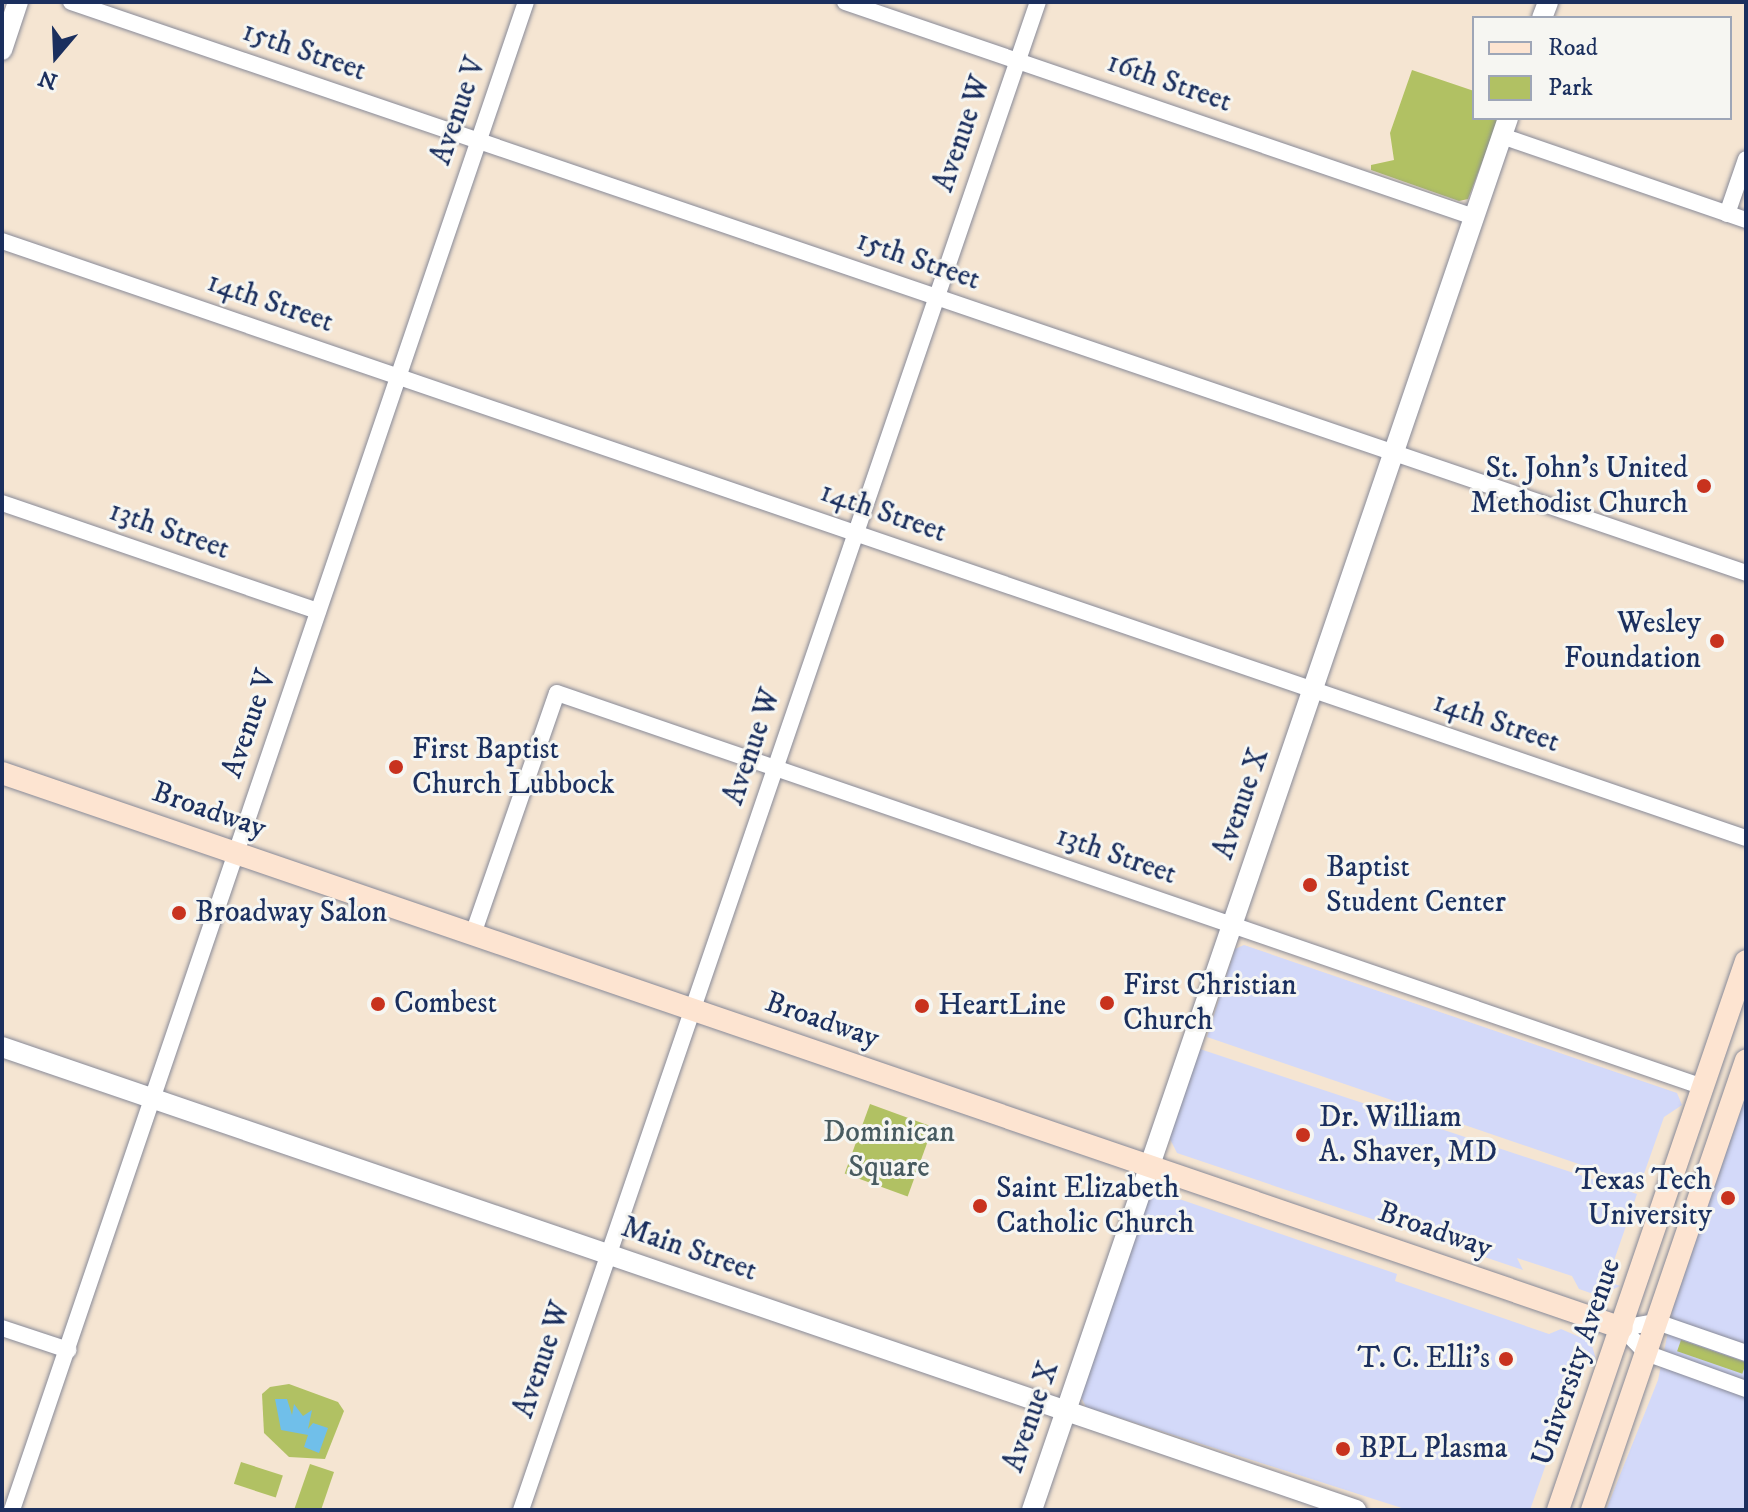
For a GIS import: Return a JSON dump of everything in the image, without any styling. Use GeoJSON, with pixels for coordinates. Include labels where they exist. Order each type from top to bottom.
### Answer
{"type":"FeatureCollection","features":[{"type":"Feature","properties":{"kind":"main road","name":"Broadway"},"geometry":{"type":"LineString","coordinates":[[2,773],[1622,1328]]}},
{"type":"Feature","properties":{"kind":"main road","name":"University Avenue"},"geometry":{"type":"LineString","coordinates":[[1558,1510],[1746,961]]}},
{"type":"Feature","properties":{"kind":"main road","name":"University Avenue"},"geometry":{"type":"LineString","coordinates":[[1592,1510],[1746,1061]]}},
{"type":"Feature","properties":{"kind":"street"},"geometry":{"type":"LineString","coordinates":[[2,50],[18,2]]}},
{"type":"Feature","properties":{"kind":"street","name":"15th Street"},"geometry":{"type":"LineString","coordinates":[[71,2],[1746,573]]}},
{"type":"Feature","properties":{"kind":"street","name":"Avenue V"},"geometry":{"type":"LineString","coordinates":[[12,1510],[526,2]]}},
{"type":"Feature","properties":{"kind":"street","name":"16th Street"},"geometry":{"type":"LineString","coordinates":[[845,2],[1474,217]]}},
{"type":"Feature","properties":{"kind":"street","name":"Avenue W"},"geometry":{"type":"LineString","coordinates":[[521,1510],[1038,2]]}},
{"type":"Feature","properties":{"kind":"street"},"geometry":{"type":"LineString","coordinates":[[1505,127],[1746,220]]}},
{"type":"Feature","properties":{"kind":"street","name":"Avenue X"},"geometry":{"type":"LineString","coordinates":[[1032,1510],[1505,127]]}},
{"type":"Feature","properties":{"kind":"street"},"geometry":{"type":"LineString","coordinates":[[1727,214],[1746,159]]}},
{"type":"Feature","properties":{"kind":"street","name":"14th Street"},"geometry":{"type":"LineString","coordinates":[[2,241],[1746,838]]}},
{"type":"Feature","properties":{"kind":"street","name":"13th Street"},"geometry":{"type":"LineString","coordinates":[[2,503],[318,611]]}},
{"type":"Feature","properties":{"kind":"street","name":"13th Street"},"geometry":{"type":"LineString","coordinates":[[473,934],[557,693],[1703,1087]]}},
{"type":"Feature","properties":{"kind":"street","name":"Main Street"},"geometry":{"type":"LineString","coordinates":[[2,1047],[1356,1510]]}},
{"type":"Feature","properties":{"kind":"street","name":"Broadway"},"geometry":{"type":"LineString","coordinates":[[1622,1328],[1657,1322],[1746,1353]]}},
{"type":"Feature","properties":{"kind":"street"},"geometry":{"type":"LineString","coordinates":[[2,1328],[68,1350]]}},
{"type":"Feature","properties":{"kind":"street","name":"Broadway"},"geometry":{"type":"LineString","coordinates":[[1622,1328],[1646,1353],[1746,1389]]}},
{"type":"Feature","properties":{"kind":"shaded area"},"geometry":{"type":"Polygon","coordinates":[[[1244,945],[1677,1093],[1682,1105],[1664,1117],[1640,1185],[1207,1037],[1235,949],[1244,945]]]}},
{"type":"Feature","properties":{"kind":"shaded area"},"geometry":{"type":"Polygon","coordinates":[[[1200,1049],[1637,1194],[1607,1281],[1620,1286],[1599,1296],[1579,1289],[1572,1276],[1517,1258],[1523,1270],[1177,1153],[1169,1137],[1200,1049]]]}},
{"type":"Feature","properties":{"kind":"shaded area","name":"Texas Tech University"},"geometry":{"type":"Polygon","coordinates":[[[1746,1092],[1746,1510],[1606,1510],[1658,1380],[1674,1303],[1746,1092]]]}},
{"type":"Feature","properties":{"kind":"shaded area"},"geometry":{"type":"Polygon","coordinates":[[[1159,1192],[1397,1274],[1395,1281],[1549,1334],[1561,1329],[1591,1342],[1596,1359],[1582,1361],[1530,1510],[1408,1510],[1086,1407],[1081,1397],[1149,1197],[1159,1192]]]}},
{"type":"Feature","properties":{"kind":"green space"},"geometry":{"type":"Polygon","coordinates":[[[1412,70],[1472,90],[1472,120],[1498,120],[1468,199],[1459,201],[1371,170],[1371,165],[1394,160],[1390,133],[1412,70]]]}},
{"type":"Feature","properties":{"kind":"green space","name":"Dominican Square"},"geometry":{"type":"Polygon","coordinates":[[[870,1104],[933,1127],[908,1196],[845,1174],[870,1104]]]}},
{"type":"Feature","properties":{"kind":"green space"},"geometry":{"type":"Polygon","coordinates":[[[1681,1340],[1746,1362],[1742,1374],[1677,1351],[1681,1340]]]}},
{"type":"Feature","properties":{"kind":"green space"},"geometry":{"type":"Polygon","coordinates":[[[289,1384],[338,1402],[344,1411],[325,1459],[289,1457],[264,1433],[262,1394],[270,1387],[289,1384]]]}},
{"type":"Feature","properties":{"kind":"green space"},"geometry":{"type":"Polygon","coordinates":[[[241,1462],[283,1476],[276,1497],[234,1484],[241,1462]]]}},
{"type":"Feature","properties":{"kind":"green space"},"geometry":{"type":"Polygon","coordinates":[[[310,1464],[334,1472],[321,1510],[294,1510],[310,1464]]]}},
{"type":"Feature","properties":{"kind":"water"},"geometry":{"type":"Polygon","coordinates":[[[275,1399],[287,1399],[292,1415],[294,1404],[303,1416],[312,1410],[308,1429],[313,1423],[328,1428],[319,1453],[304,1447],[308,1435],[281,1430],[275,1399]]]}},
{"type":"Feature","properties":{"kind":"place","name":"St. John's United Methodist Church"},"geometry":{"type":"Point","coordinates":[1704,486]}},
{"type":"Feature","properties":{"kind":"place","name":"Wesley Foundation"},"geometry":{"type":"Point","coordinates":[1717,641]}},
{"type":"Feature","properties":{"kind":"place","name":"First Baptist Church Lubbock"},"geometry":{"type":"Point","coordinates":[396,767]}},
{"type":"Feature","properties":{"kind":"place","name":"Baptist Student Center"},"geometry":{"type":"Point","coordinates":[1310,885]}},
{"type":"Feature","properties":{"kind":"place","name":"Broadway Salon"},"geometry":{"type":"Point","coordinates":[179,913]}},
{"type":"Feature","properties":{"kind":"place","name":"First Christian Church"},"geometry":{"type":"Point","coordinates":[1107,1003]}},
{"type":"Feature","properties":{"kind":"place","name":"Combest"},"geometry":{"type":"Point","coordinates":[378,1004]}},
{"type":"Feature","properties":{"kind":"place","name":"HeartLine"},"geometry":{"type":"Point","coordinates":[922,1006]}},
{"type":"Feature","properties":{"kind":"place","name":"Dr. William A. Shaver, MD"},"geometry":{"type":"Point","coordinates":[1303,1135]}},
{"type":"Feature","properties":{"kind":"place","name":"Texas Tech University"},"geometry":{"type":"Point","coordinates":[1728,1198]}},
{"type":"Feature","properties":{"kind":"place","name":"Saint Elizabeth Catholic Church"},"geometry":{"type":"Point","coordinates":[980,1206]}},
{"type":"Feature","properties":{"kind":"place","name":"T. C. Elli's"},"geometry":{"type":"Point","coordinates":[1506,1359]}},
{"type":"Feature","properties":{"kind":"place","name":"BPL Plasma"},"geometry":{"type":"Point","coordinates":[1343,1449]}}]}
